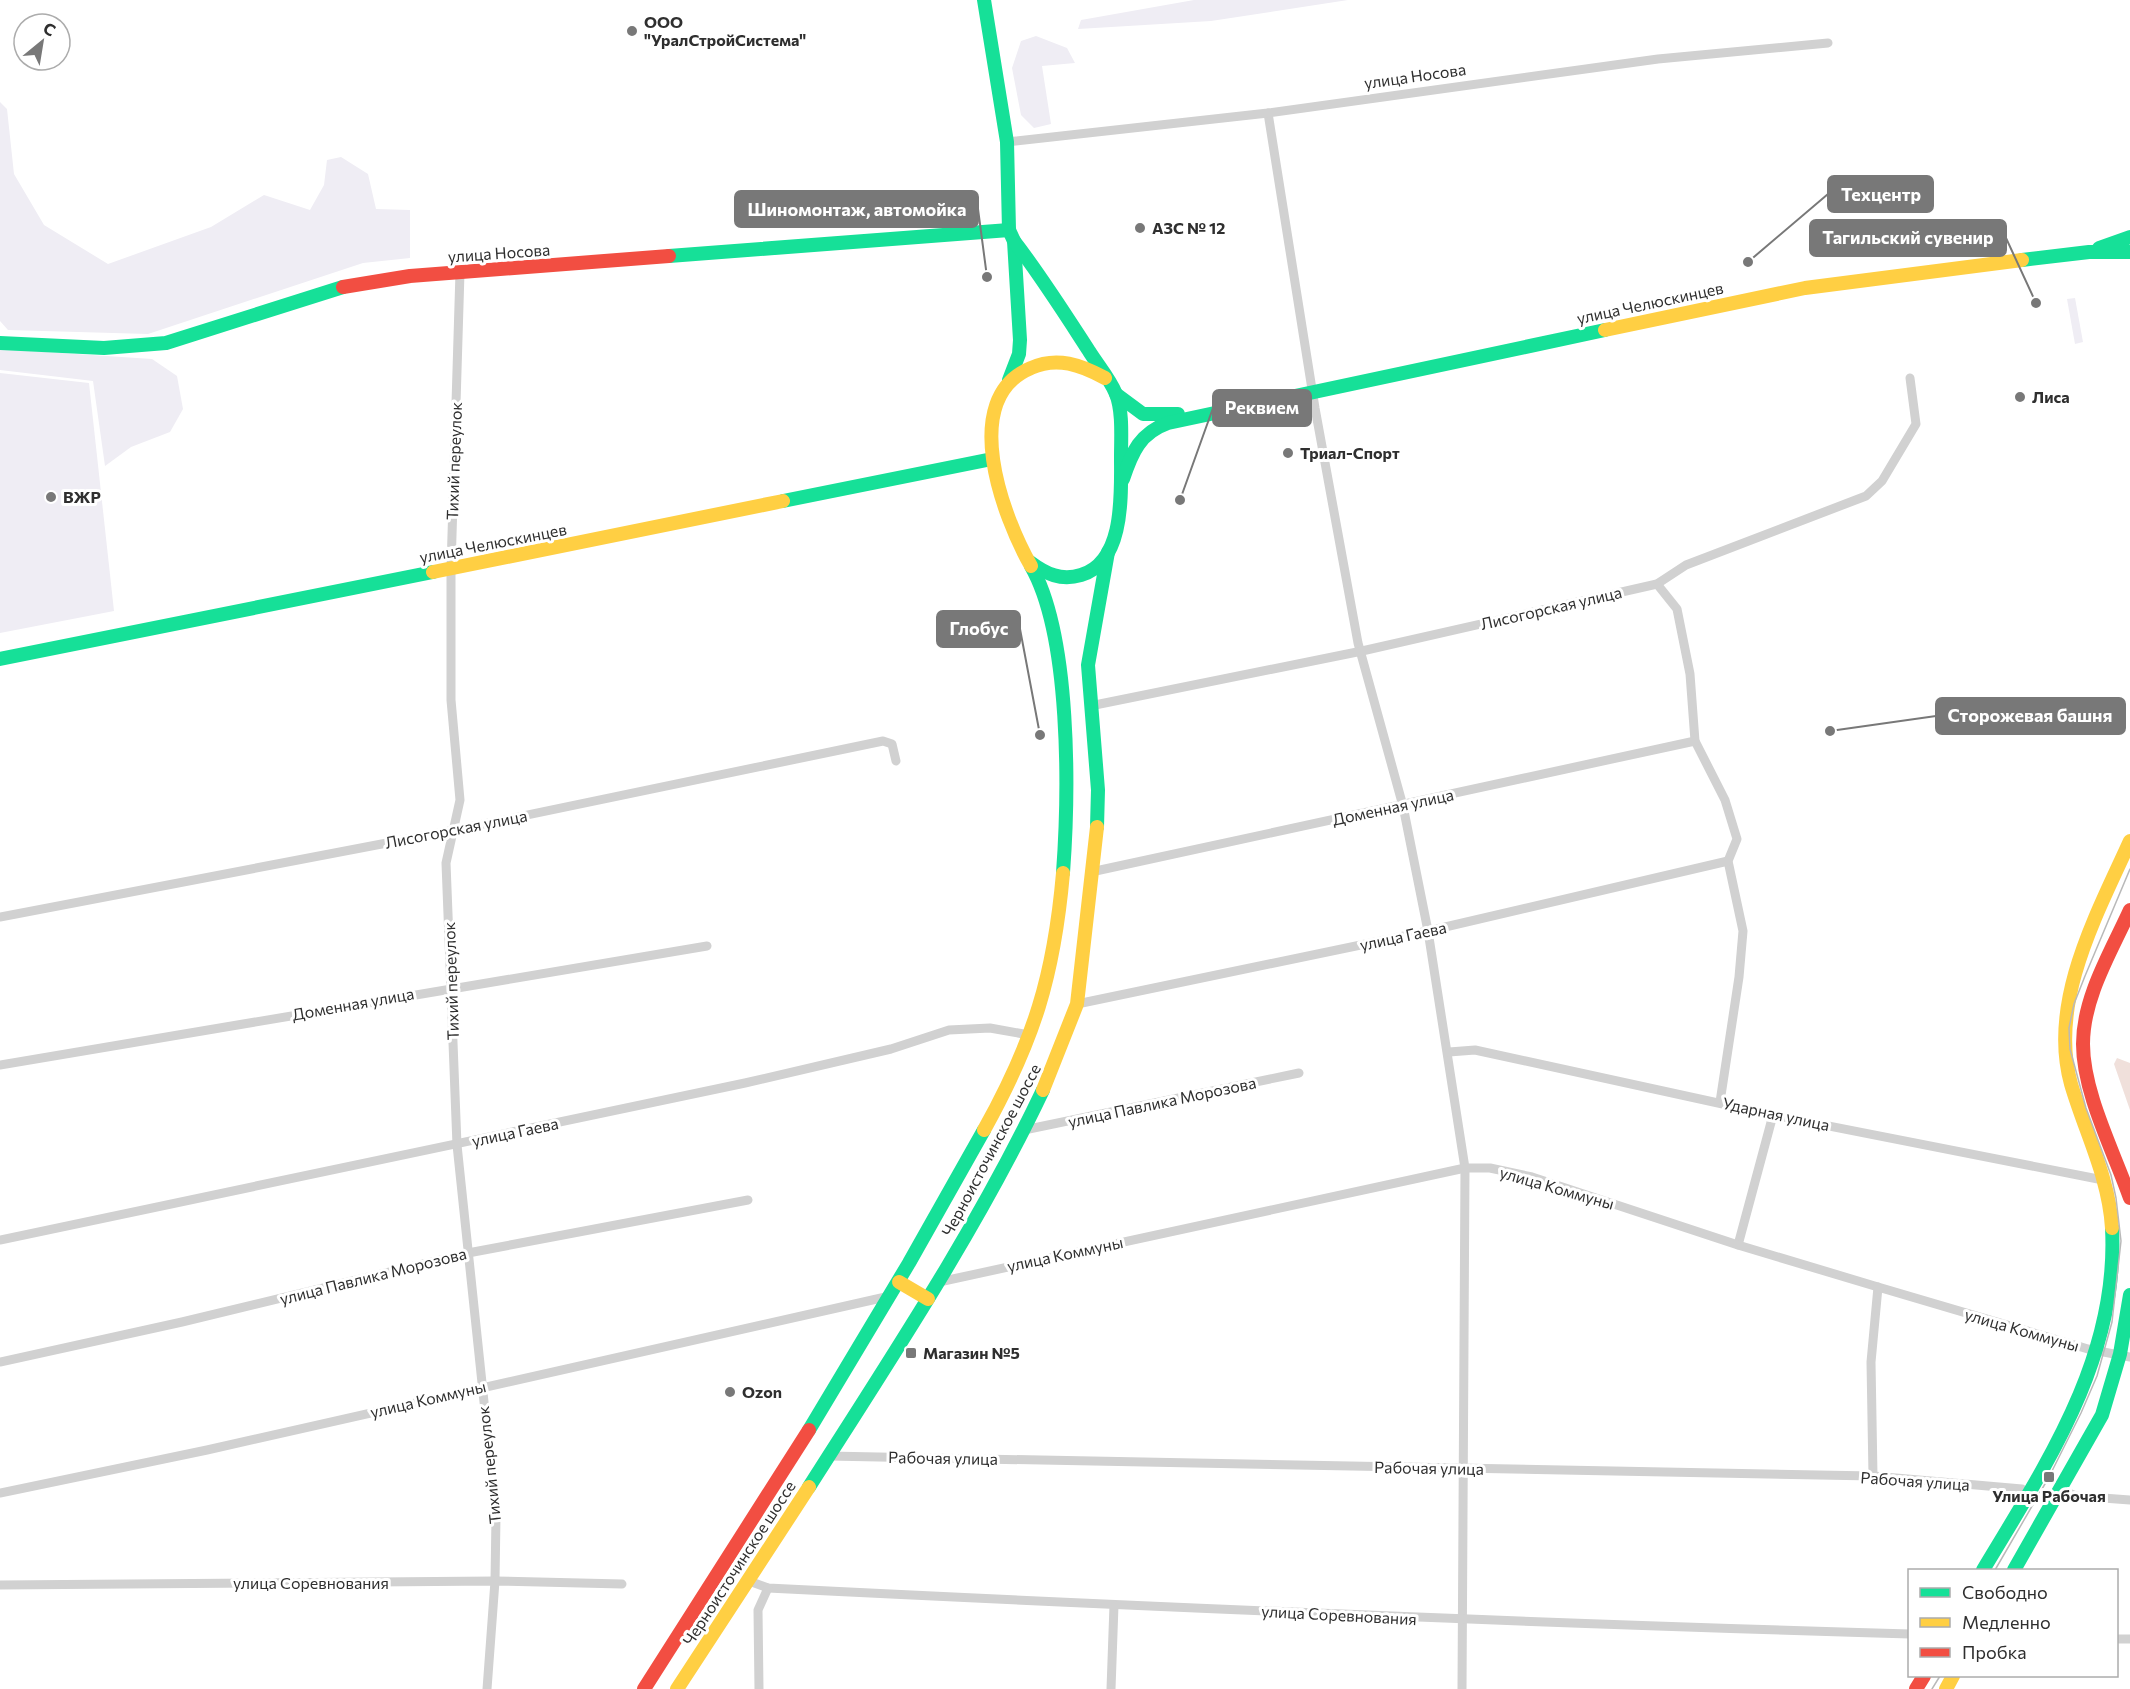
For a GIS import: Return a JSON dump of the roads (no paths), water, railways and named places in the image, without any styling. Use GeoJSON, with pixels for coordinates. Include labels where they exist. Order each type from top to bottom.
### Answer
{"type":"FeatureCollection","features":[{"type":"Feature","properties":{"kind":"main road"},"geometry":{"type":"LineString","coordinates":[[984,0],[1007,142],[1012,236],[1020,340],[1019,354],[993,415],[992,459],[1011,526],[1025,558],[1046,574],[1059,578],[1071,578],[1099,565],[1108,552],[1121,486],[1121,415],[1116,394],[1036,269],[1012,236]]}},
{"type":"Feature","properties":{"kind":"main road","name":"улица Носова"},"geometry":{"type":"LineString","coordinates":[[0,343],[57,347],[148,346],[166,343],[339,288],[372,281],[460,272],[1012,236]]}},
{"type":"Feature","properties":{"kind":"main road","name":"улица Челюскинцев"},"geometry":{"type":"LineString","coordinates":[[2089,252],[2130,237]]}},
{"type":"Feature","properties":{"kind":"main road","name":"улица Челюскинцев"},"geometry":{"type":"LineString","coordinates":[[1121,486],[1131,455],[1143,435],[1157,427],[1222,410],[1805,288],[2089,252],[2130,252]]}},
{"type":"Feature","properties":{"kind":"main road"},"geometry":{"type":"LineString","coordinates":[[1009,380],[1033,366],[1057,360],[1082,365],[1105,378]]}},
{"type":"Feature","properties":{"kind":"main road","name":"улица Челюскинцев"},"geometry":{"type":"LineString","coordinates":[[1116,394],[1136,414],[1154,417],[1222,410]]}},
{"type":"Feature","properties":{"kind":"main road","name":"улица Челюскинцев"},"geometry":{"type":"LineString","coordinates":[[0,659],[992,459]]}},
{"type":"Feature","properties":{"kind":"main road","name":"Черноисточинское шоссе"},"geometry":{"type":"LineString","coordinates":[[677,1689],[749,1581],[939,1282],[1024,1130],[1053,1069],[1077,1004],[1098,790],[1088,665],[1108,552]]}},
{"type":"Feature","properties":{"kind":"main road","name":"Черноисточинское шоссе"},"geometry":{"type":"LineString","coordinates":[[644,1689],[890,1296],[1006,1087],[1043,996],[1055,936],[1063,874],[1067,787],[1053,629],[1046,596],[1025,558]]}},
{"type":"Feature","properties":{"kind":"main road"},"geometry":{"type":"LineString","coordinates":[[1984,1569],[2068,1421],[2096,1350],[2112,1236],[2103,1180],[2066,1062],[2064,1023],[2068,999],[2078,971],[2110,885],[2130,841]]}},
{"type":"Feature","properties":{"kind":"main road"},"geometry":{"type":"LineString","coordinates":[[2130,910],[2094,991],[2083,1045],[2096,1099],[2130,1198]]}},
{"type":"Feature","properties":{"kind":"main road"},"geometry":{"type":"LineString","coordinates":[[898,1282],[928,1299]]}},
{"type":"Feature","properties":{"kind":"main road"},"geometry":{"type":"LineString","coordinates":[[2015,1569],[2102,1415],[2125,1355],[2130,1295]]}},
{"type":"Feature","properties":{"kind":"street","name":"улица Носова"},"geometry":{"type":"LineString","coordinates":[[1007,142],[1268,113],[1658,59],[1828,43]]}},
{"type":"Feature","properties":{"kind":"street"},"geometry":{"type":"LineString","coordinates":[[1268,113],[1312,390],[1358,643],[1402,806],[1428,931],[1449,1052],[1465,1168],[1461,1468],[1462,1689]]}},
{"type":"Feature","properties":{"kind":"street","name":"Тихий переулок"},"geometry":{"type":"LineString","coordinates":[[460,272],[451,568],[451,700],[460,800],[446,863],[457,1144],[496,1516],[495,1581],[487,1689]]}},
{"type":"Feature","properties":{"kind":"street","name":"Лисогорская улица"},"geometry":{"type":"LineString","coordinates":[[1090,706],[1362,651],[1657,584],[1686,565],[1866,496],[1882,481],[1916,424],[1910,378]]}},
{"type":"Feature","properties":{"kind":"street"},"geometry":{"type":"LineString","coordinates":[[1657,584],[1677,609],[1690,674],[1695,741],[1725,800],[1737,839],[1728,861],[1743,931],[1739,977],[1720,1102]]}},
{"type":"Feature","properties":{"kind":"street","name":"Лисогорская улица"},"geometry":{"type":"LineString","coordinates":[[0,917],[455,830],[883,741],[892,744],[896,761]]}},
{"type":"Feature","properties":{"kind":"street","name":"Доменная улица"},"geometry":{"type":"LineString","coordinates":[[1091,872],[1695,741]]}},
{"type":"Feature","properties":{"kind":"street","name":"улица Гаева"},"geometry":{"type":"LineString","coordinates":[[1077,1004],[1428,931],[1728,861]]}},
{"type":"Feature","properties":{"kind":"street","name":"Доменная улица"},"geometry":{"type":"LineString","coordinates":[[0,1065],[451,987],[707,946]]}},
{"type":"Feature","properties":{"kind":"street","name":"улица Гаева"},"geometry":{"type":"LineString","coordinates":[[0,1240],[880,1052],[949,1030],[990,1028],[1029,1035]]}},
{"type":"Feature","properties":{"kind":"street","name":"Ударная улица"},"geometry":{"type":"LineString","coordinates":[[1449,1052],[1475,1050],[1773,1115],[2103,1180]]}},
{"type":"Feature","properties":{"kind":"street","name":"улица Павлика Морозова"},"geometry":{"type":"LineString","coordinates":[[1024,1130],[1299,1073]]}},
{"type":"Feature","properties":{"kind":"street"},"geometry":{"type":"LineString","coordinates":[[1738,1245],[1773,1115]]}},
{"type":"Feature","properties":{"kind":"street","name":"улица Коммуны"},"geometry":{"type":"LineString","coordinates":[[939,1282],[1465,1168],[1490,1168],[1532,1177],[1738,1245],[1878,1287],[2096,1350],[2125,1355]]}},
{"type":"Feature","properties":{"kind":"street","name":"улица Павлика Морозова"},"geometry":{"type":"LineString","coordinates":[[0,1362],[182,1322],[468,1253],[748,1200]]}},
{"type":"Feature","properties":{"kind":"street"},"geometry":{"type":"LineString","coordinates":[[1873,1476],[1871,1362],[1878,1287]]}},
{"type":"Feature","properties":{"kind":"street","name":"улица Коммуны"},"geometry":{"type":"LineString","coordinates":[[0,1493],[890,1296]]}},
{"type":"Feature","properties":{"kind":"street","name":"Рабочая улица"},"geometry":{"type":"LineString","coordinates":[[828,1456],[1873,1476],[2022,1489],[2028,1494]]}},
{"type":"Feature","properties":{"kind":"street"},"geometry":{"type":"LineString","coordinates":[[2061,1490],[2076,1496],[2130,1500]]}},
{"type":"Feature","properties":{"kind":"street","name":"улица Соревнования"},"geometry":{"type":"LineString","coordinates":[[0,1585],[495,1581],[622,1584]]}},
{"type":"Feature","properties":{"kind":"street","name":"улица Соревнования"},"geometry":{"type":"LineString","coordinates":[[749,1581],[768,1588],[1463,1621],[1908,1634]]}},
{"type":"Feature","properties":{"kind":"street"},"geometry":{"type":"LineString","coordinates":[[759,1689],[758,1610],[768,1588]]}},
{"type":"Feature","properties":{"kind":"street"},"geometry":{"type":"LineString","coordinates":[[1111,1689],[1114,1605]]}},
{"type":"Feature","properties":{"kind":"tram line"},"geometry":{"type":"LineString","coordinates":[[1996,1569],[2049,1477],[2081,1413],[2097,1376],[2112,1322],[2121,1241],[2116,1198],[2111,1175],[2086,1108],[2070,1049],[2069,1028],[2074,1004],[2130,869]]}},
{"type":"Feature","properties":{"kind":"tram line"},"geometry":{"type":"LineString","coordinates":[[1932,1689],[1939,1677]]}},
{"type":"Feature","properties":{"kind":"place","name":"ООО \"УралСтройСистема\""},"geometry":{"type":"Point","coordinates":[632,31]}},
{"type":"Feature","properties":{"kind":"place","name":"АЗС № 12"},"geometry":{"type":"Point","coordinates":[1140,228]}},
{"type":"Feature","properties":{"kind":"place","name":"Техцентр"},"geometry":{"type":"Point","coordinates":[1748,262]}},
{"type":"Feature","properties":{"kind":"place","name":"Шиномонтаж, автомойка"},"geometry":{"type":"Point","coordinates":[987,277]}},
{"type":"Feature","properties":{"kind":"place","name":"Тагильский сувенир"},"geometry":{"type":"Point","coordinates":[2036,303]}},
{"type":"Feature","properties":{"kind":"place","name":"Лиса"},"geometry":{"type":"Point","coordinates":[2020,397]}},
{"type":"Feature","properties":{"kind":"place","name":"Триал-Спорт"},"geometry":{"type":"Point","coordinates":[1288,453]}},
{"type":"Feature","properties":{"kind":"place","name":"ВЖР"},"geometry":{"type":"Point","coordinates":[51,497]}},
{"type":"Feature","properties":{"kind":"place","name":"Реквием"},"geometry":{"type":"Point","coordinates":[1180,500]}},
{"type":"Feature","properties":{"kind":"place","name":"Сторожевая башня"},"geometry":{"type":"Point","coordinates":[1830,731]}},
{"type":"Feature","properties":{"kind":"place","name":"Глобус"},"geometry":{"type":"Point","coordinates":[1040,735]}},
{"type":"Feature","properties":{"kind":"place","name":"Магазин №5"},"geometry":{"type":"Point","coordinates":[911,1353]}},
{"type":"Feature","properties":{"kind":"place","name":"Ozon"},"geometry":{"type":"Point","coordinates":[730,1392]}},
{"type":"Feature","properties":{"kind":"place","name":"Улица Рабочая"},"geometry":{"type":"Point","coordinates":[2049,1477]}}]}
